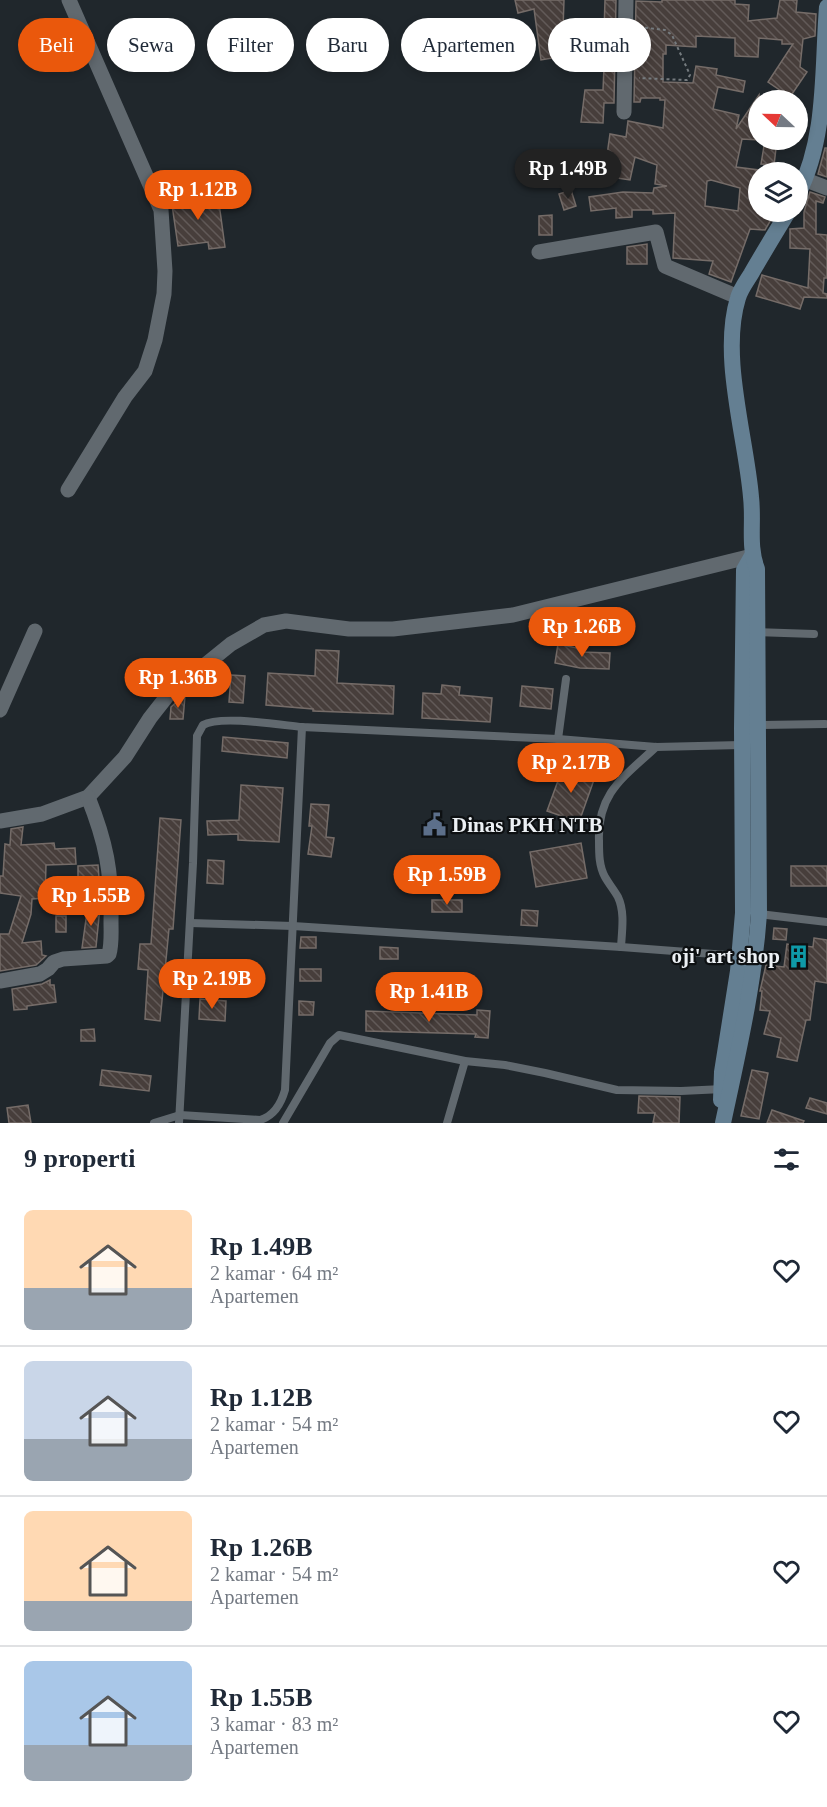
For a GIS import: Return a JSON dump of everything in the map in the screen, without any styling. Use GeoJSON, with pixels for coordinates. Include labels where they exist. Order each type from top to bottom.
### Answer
{"type":"FeatureCollection","features":[{"type":"Feature","properties":{"kind":"main road"},"geometry":{"type":"LineString","coordinates":[[808,168],[818,137],[827,7]]}},
{"type":"Feature","properties":{"kind":"main road"},"geometry":{"type":"LineString","coordinates":[[749,726],[758,632],[757,569],[752,556],[752,500],[732,346],[738,297],[782,222]]}},
{"type":"Feature","properties":{"kind":"main road"},"geometry":{"type":"LineString","coordinates":[[723,1123],[725,1090],[744,966],[759,914],[749,726],[744,570],[752,556]]}},
{"type":"Feature","properties":{"kind":"main road"},"geometry":{"type":"LineString","coordinates":[[744,966],[743,837],[750,744]]}},
{"type":"Feature","properties":{"kind":"street"},"geometry":{"type":"LineString","coordinates":[[68,490],[147,366],[159,317],[165,271],[161,210],[69,0]]}},
{"type":"Feature","properties":{"kind":"street"},"geometry":{"type":"LineString","coordinates":[[625,18],[626,0]]}},
{"type":"Feature","properties":{"kind":"street"},"geometry":{"type":"LineString","coordinates":[[624,72],[624,112]]}},
{"type":"Feature","properties":{"kind":"street"},"geometry":{"type":"LineString","coordinates":[[808,187],[827,188]]}},
{"type":"Feature","properties":{"kind":"street"},"geometry":{"type":"LineString","coordinates":[[539,252],[656,232],[665,266],[738,297]]}},
{"type":"Feature","properties":{"kind":"street"},"geometry":{"type":"LineString","coordinates":[[0,821],[42,814],[88,797],[125,757],[168,695],[231,644],[264,625],[286,621],[349,629],[393,629],[513,615],[752,556]]}},
{"type":"Feature","properties":{"kind":"street"},"geometry":{"type":"LineString","coordinates":[[0,710],[35,632]]}},
{"type":"Feature","properties":{"kind":"street"},"geometry":{"type":"LineString","coordinates":[[0,981],[40,974],[63,958],[107,956],[110,953],[112,890],[109,863],[102,832],[88,797]]}},
{"type":"Feature","properties":{"kind":"lane"},"geometry":{"type":"LineString","coordinates":[[758,632],[814,634]]}},
{"type":"Feature","properties":{"kind":"lane"},"geometry":{"type":"LineString","coordinates":[[558,739],[566,679]]}},
{"type":"Feature","properties":{"kind":"lane"},"geometry":{"type":"LineString","coordinates":[[180,1119],[197,736],[200,728],[207,723],[215,721],[271,723],[302,728],[558,739],[656,747],[750,744]]}},
{"type":"Feature","properties":{"kind":"lane"},"geometry":{"type":"LineString","coordinates":[[749,726],[825,724]]}},
{"type":"Feature","properties":{"kind":"lane"},"geometry":{"type":"LineString","coordinates":[[154,1123],[180,1119],[260,1120],[270,1115],[279,1105],[285,1090],[302,728]]}},
{"type":"Feature","properties":{"kind":"lane"},"geometry":{"type":"LineString","coordinates":[[621,946],[622,911],[619,899],[605,877],[600,863],[598,829],[600,814],[615,786],[656,747]]}},
{"type":"Feature","properties":{"kind":"lane"},"geometry":{"type":"LineString","coordinates":[[759,914],[827,922]]}},
{"type":"Feature","properties":{"kind":"lane"},"geometry":{"type":"LineString","coordinates":[[190,923],[293,926],[621,946],[744,966]]}},
{"type":"Feature","properties":{"kind":"lane"},"geometry":{"type":"LineString","coordinates":[[283,1123],[330,1043],[339,1035],[465,1061],[535,1071],[617,1090],[725,1090]]}},
{"type":"Feature","properties":{"kind":"lane"},"geometry":{"type":"LineString","coordinates":[[447,1123],[465,1061]]}},
{"type":"Feature","properties":{"kind":"path"},"geometry":{"type":"LineString","coordinates":[[624,77],[687,80],[690,75],[672,35],[668,31],[651,29]]}},
{"type":"Feature","properties":{"kind":"building"},"geometry":{"type":"Polygon","coordinates":[[[515,0],[564,0],[563,18],[548,18],[548,59],[541,60],[534,9],[518,13],[515,0]]]}},
{"type":"Feature","properties":{"kind":"building"},"geometry":{"type":"Polygon","coordinates":[[[605,0],[616,0],[616,18],[604,18],[605,0]]]}},
{"type":"Feature","properties":{"kind":"building"},"geometry":{"type":"Polygon","coordinates":[[[735,0],[735,4],[749,5],[748,21],[777,18],[780,0],[797,0],[796,12],[816,14],[815,36],[803,39],[800,67],[807,72],[795,90],[780,90],[768,82],[793,44],[782,44],[782,40],[759,38],[758,57],[735,56],[735,38],[696,36],[696,47],[666,45],[666,54],[663,54],[663,82],[693,83],[696,66],[717,69],[716,75],[745,81],[743,92],[718,87],[713,109],[739,115],[736,129],[748,111],[748,139],[742,139],[736,167],[748,169],[748,222],[770,222],[765,230],[750,229],[731,282],[709,274],[713,261],[673,258],[675,213],[653,214],[653,210],[632,210],[632,217],[616,218],[616,208],[591,211],[589,197],[623,192],[653,193],[654,188],[667,186],[655,184],[657,165],[635,157],[630,180],[604,176],[610,134],[626,137],[628,121],[663,128],[665,100],[641,98],[640,102],[634,102],[635,72],[651,72],[651,18],[636,18],[636,1],[735,0]],[[711,180],[707,181],[705,206],[738,211],[740,188],[711,180]]]}},
{"type":"Feature","properties":{"kind":"building"},"geometry":{"type":"Polygon","coordinates":[[[604,72],[615,72],[614,103],[604,103],[603,123],[581,122],[585,90],[603,90],[604,72]]]}},
{"type":"Feature","properties":{"kind":"building"},"geometry":{"type":"Polygon","coordinates":[[[825,148],[827,148],[827,177],[818,174],[825,148]]]}},
{"type":"Feature","properties":{"kind":"building"},"geometry":{"type":"Polygon","coordinates":[[[763,150],[776,150],[774,162],[761,162],[763,150]]]}},
{"type":"Feature","properties":{"kind":"building"},"geometry":{"type":"Polygon","coordinates":[[[571,190],[576,206],[564,210],[559,194],[571,190]]]}},
{"type":"Feature","properties":{"kind":"building"},"geometry":{"type":"Polygon","coordinates":[[[810,192],[825,197],[823,203],[816,201],[816,234],[827,235],[827,278],[824,278],[823,293],[827,294],[827,298],[804,297],[800,309],[756,296],[762,275],[808,288],[810,249],[790,248],[790,229],[804,228],[804,222],[808,222],[810,192]]]}},
{"type":"Feature","properties":{"kind":"building"},"geometry":{"type":"Polygon","coordinates":[[[192,195],[193,199],[218,196],[225,247],[209,249],[208,242],[178,246],[171,198],[192,195]]]}},
{"type":"Feature","properties":{"kind":"building"},"geometry":{"type":"Polygon","coordinates":[[[552,215],[552,235],[539,235],[539,216],[552,215]]]}},
{"type":"Feature","properties":{"kind":"building"},"geometry":{"type":"Polygon","coordinates":[[[647,244],[647,264],[627,264],[627,247],[647,244]]]}},
{"type":"Feature","properties":{"kind":"building"},"geometry":{"type":"Polygon","coordinates":[[[558,644],[582,649],[581,652],[610,653],[609,669],[580,668],[555,663],[558,644]]]}},
{"type":"Feature","properties":{"kind":"building"},"geometry":{"type":"Polygon","coordinates":[[[316,650],[339,651],[337,683],[394,686],[393,714],[313,711],[313,709],[266,705],[268,673],[315,676],[316,650]]]}},
{"type":"Feature","properties":{"kind":"building"},"geometry":{"type":"Polygon","coordinates":[[[231,675],[245,676],[243,703],[229,702],[231,675]]]}},
{"type":"Feature","properties":{"kind":"building"},"geometry":{"type":"Polygon","coordinates":[[[442,685],[460,687],[459,695],[492,698],[490,722],[422,718],[423,693],[441,694],[442,685]]]}},
{"type":"Feature","properties":{"kind":"building"},"geometry":{"type":"Polygon","coordinates":[[[522,686],[553,689],[551,709],[520,706],[522,686]]]}},
{"type":"Feature","properties":{"kind":"building"},"geometry":{"type":"Polygon","coordinates":[[[185,696],[183,719],[170,719],[171,707],[185,696]]]}},
{"type":"Feature","properties":{"kind":"building"},"geometry":{"type":"Polygon","coordinates":[[[223,737],[288,743],[287,758],[222,751],[223,737]]]}},
{"type":"Feature","properties":{"kind":"building"},"geometry":{"type":"Polygon","coordinates":[[[563,767],[595,777],[579,822],[547,811],[563,767]]]}},
{"type":"Feature","properties":{"kind":"building"},"geometry":{"type":"Polygon","coordinates":[[[241,785],[283,788],[279,842],[238,840],[238,834],[208,835],[207,821],[239,820],[241,785]]]}},
{"type":"Feature","properties":{"kind":"building"},"geometry":{"type":"Polygon","coordinates":[[[311,804],[329,805],[326,837],[334,838],[331,857],[308,854],[312,826],[309,826],[311,804]]]}},
{"type":"Feature","properties":{"kind":"building"},"geometry":{"type":"Polygon","coordinates":[[[160,818],[181,820],[173,929],[169,929],[160,1021],[145,1019],[148,970],[138,969],[140,944],[151,944],[160,818]]]}},
{"type":"Feature","properties":{"kind":"building"},"geometry":{"type":"Polygon","coordinates":[[[23,827],[21,845],[54,843],[55,849],[75,848],[76,864],[46,865],[45,898],[32,899],[31,914],[22,943],[41,941],[42,955],[46,956],[36,965],[0,971],[0,934],[9,934],[21,896],[0,893],[5,844],[10,845],[11,829],[23,827]]]}},
{"type":"Feature","properties":{"kind":"building"},"geometry":{"type":"Polygon","coordinates":[[[581,843],[587,878],[536,887],[530,852],[581,843]]]}},
{"type":"Feature","properties":{"kind":"building"},"geometry":{"type":"Polygon","coordinates":[[[208,860],[224,861],[223,884],[207,883],[208,860]]]}},
{"type":"Feature","properties":{"kind":"building"},"geometry":{"type":"Polygon","coordinates":[[[98,865],[99,878],[78,878],[78,866],[98,865]]]}},
{"type":"Feature","properties":{"kind":"building"},"geometry":{"type":"Polygon","coordinates":[[[791,866],[827,866],[827,886],[791,886],[791,866]]]}},
{"type":"Feature","properties":{"kind":"building"},"geometry":{"type":"Polygon","coordinates":[[[432,900],[462,900],[462,912],[432,912],[432,900]]]}},
{"type":"Feature","properties":{"kind":"building"},"geometry":{"type":"Polygon","coordinates":[[[88,905],[100,907],[96,947],[82,948],[88,905]]]}},
{"type":"Feature","properties":{"kind":"building"},"geometry":{"type":"Polygon","coordinates":[[[522,910],[538,911],[537,926],[521,925],[522,910]]]}},
{"type":"Feature","properties":{"kind":"building"},"geometry":{"type":"Polygon","coordinates":[[[56,916],[66,916],[66,932],[56,932],[56,916]]]}},
{"type":"Feature","properties":{"kind":"building"},"geometry":{"type":"Polygon","coordinates":[[[774,928],[787,929],[786,940],[773,939],[774,928]]]}},
{"type":"Feature","properties":{"kind":"building"},"geometry":{"type":"Polygon","coordinates":[[[301,937],[316,937],[316,948],[300,948],[301,937]]]}},
{"type":"Feature","properties":{"kind":"building"},"geometry":{"type":"Polygon","coordinates":[[[814,938],[827,940],[827,983],[815,981],[810,1020],[806,1020],[797,1061],[777,1057],[781,1038],[764,1034],[770,1011],[760,1010],[762,991],[760,991],[766,965],[784,967],[787,944],[813,947],[814,938]]]}},
{"type":"Feature","properties":{"kind":"building"},"geometry":{"type":"Polygon","coordinates":[[[380,947],[398,948],[398,959],[380,959],[380,947]]]}},
{"type":"Feature","properties":{"kind":"building"},"geometry":{"type":"Polygon","coordinates":[[[300,969],[321,969],[321,981],[300,981],[300,969]]]}},
{"type":"Feature","properties":{"kind":"building"},"geometry":{"type":"Polygon","coordinates":[[[50,980],[50,985],[54,985],[56,1002],[14,1010],[12,989],[42,984],[50,980]]]}},
{"type":"Feature","properties":{"kind":"building"},"geometry":{"type":"Polygon","coordinates":[[[200,999],[226,1001],[225,1021],[199,1019],[200,999]]]}},
{"type":"Feature","properties":{"kind":"building"},"geometry":{"type":"Polygon","coordinates":[[[299,1001],[314,1002],[313,1015],[299,1015],[299,1001]]]}},
{"type":"Feature","properties":{"kind":"building"},"geometry":{"type":"Polygon","coordinates":[[[477,1010],[490,1011],[488,1038],[475,1037],[476,1034],[366,1031],[366,1011],[477,1015],[477,1010]]]}},
{"type":"Feature","properties":{"kind":"building"},"geometry":{"type":"Polygon","coordinates":[[[94,1029],[95,1041],[81,1041],[81,1030],[94,1029]]]}},
{"type":"Feature","properties":{"kind":"building"},"geometry":{"type":"Polygon","coordinates":[[[102,1070],[151,1076],[149,1091],[100,1085],[102,1070]]]}},
{"type":"Feature","properties":{"kind":"building"},"geometry":{"type":"Polygon","coordinates":[[[752,1070],[768,1073],[759,1119],[741,1116],[752,1070]]]}},
{"type":"Feature","properties":{"kind":"building"},"geometry":{"type":"Polygon","coordinates":[[[639,1096],[680,1097],[679,1123],[653,1123],[655,1113],[638,1113],[639,1096]]]}},
{"type":"Feature","properties":{"kind":"building"},"geometry":{"type":"Polygon","coordinates":[[[810,1098],[827,1103],[827,1114],[806,1108],[810,1098]]]}},
{"type":"Feature","properties":{"kind":"building"},"geometry":{"type":"Polygon","coordinates":[[[28,1105],[31,1123],[9,1123],[7,1108],[28,1105]]]}},
{"type":"Feature","properties":{"kind":"building"},"geometry":{"type":"Polygon","coordinates":[[[772,1110],[804,1121],[803,1123],[767,1123],[772,1110]]]}},
{"type":"Feature","properties":{"kind":"place","name":"Dinas PKH NTB"},"geometry":{"type":"Point","coordinates":[434,825]}},
{"type":"Feature","properties":{"kind":"place","name":"oji' art shop"},"geometry":{"type":"Point","coordinates":[798,956]}}]}
